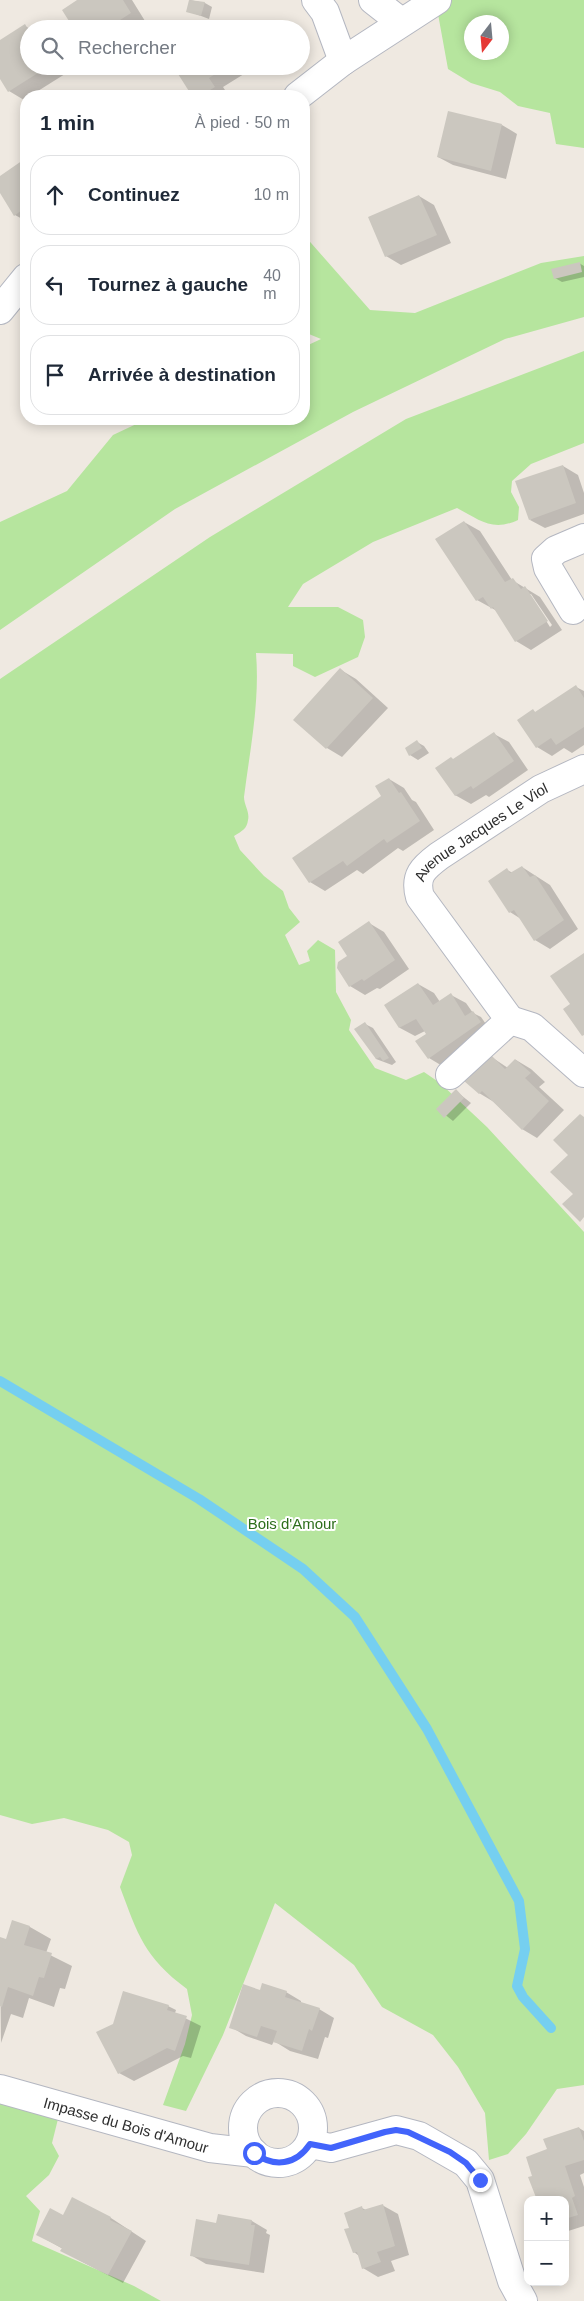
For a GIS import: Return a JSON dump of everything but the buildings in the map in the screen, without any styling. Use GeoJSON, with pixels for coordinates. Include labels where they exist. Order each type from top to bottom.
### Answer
{"type":"FeatureCollection","features":[{"type":"Feature","properties":{"kind":"street"},"geometry":{"type":"LineString","coordinates":[[316,0],[325,12],[343,61]]}},
{"type":"Feature","properties":{"kind":"street"},"geometry":{"type":"LineString","coordinates":[[373,0],[401,22]]}},
{"type":"Feature","properties":{"kind":"street"},"geometry":{"type":"LineString","coordinates":[[306,90],[343,61],[438,0]]}},
{"type":"Feature","properties":{"kind":"street"},"geometry":{"type":"LineString","coordinates":[[0,310],[20,285]]}},
{"type":"Feature","properties":{"kind":"street"},"geometry":{"type":"LineString","coordinates":[[573,610],[548,568],[546,559],[556,550],[584,538]]}},
{"type":"Feature","properties":{"kind":"street","name":"Avenue Jacques Le Viol"},"geometry":{"type":"LineString","coordinates":[[510,1020],[420,897],[417,885],[426,866],[438,856],[541,789],[584,768]]}},
{"type":"Feature","properties":{"kind":"street"},"geometry":{"type":"LineString","coordinates":[[450,1075],[510,1020],[532,1027],[584,1073]]}},
{"type":"Feature","properties":{"kind":"street","name":"Impasse du Bois d'Amour"},"geometry":{"type":"LineString","coordinates":[[0,2089],[210,2148],[254,2153],[262,2160],[273,2163],[284,2163],[304,2153],[310,2144]]}},
{"type":"Feature","properties":{"kind":"street"},"geometry":{"type":"LineString","coordinates":[[254,2153],[247,2144],[243,2134],[243,2123],[253,2104],[272,2093],[294,2097],[310,2112],[313,2133],[310,2144],[331,2148],[396,2130],[419,2136],[466,2163],[480,2180],[512,2281],[523,2301]]}},
{"type":"Feature","properties":{"kind":"green space"},"geometry":{"type":"Polygon","coordinates":[[[426,0],[584,0],[584,148],[556,144],[550,113],[518,106],[500,92],[471,83],[448,69],[438,14],[426,0]]]}},
{"type":"Feature","properties":{"kind":"green space"},"geometry":{"type":"Polygon","coordinates":[[[310,242],[370,310],[415,313],[541,263],[584,256],[584,317],[505,339],[353,412],[175,509],[0,630],[0,522],[67,491],[113,435],[134,425],[310,425],[310,344],[321,339],[310,334],[310,242]]]}},
{"type":"Feature","properties":{"kind":"green space","name":"Bois d'Amour"},"geometry":{"type":"Polygon","coordinates":[[[584,351],[584,443],[531,464],[512,481],[511,492],[519,507],[518,520],[501,525],[493,525],[457,508],[373,542],[303,584],[288,607],[338,607],[363,620],[365,637],[358,657],[315,677],[293,666],[293,654],[256,653],[256,707],[244,797],[248,817],[245,828],[234,836],[240,850],[264,876],[283,891],[289,908],[300,922],[285,935],[299,965],[310,961],[307,951],[318,940],[335,950],[336,992],[351,1020],[349,1030],[375,1068],[406,1080],[424,1072],[440,1083],[487,1127],[584,1232],[584,2085],[557,2089],[526,2134],[508,2154],[489,2160],[485,2113],[458,2067],[433,2035],[382,2007],[354,1965],[275,1903],[223,2035],[186,2111],[163,2105],[185,2044],[192,2015],[187,1989],[161,1966],[144,1944],[120,1887],[132,1855],[129,1842],[108,1830],[64,1818],[32,1824],[0,1815],[0,679],[210,537],[406,419],[584,351]]]}},
{"type":"Feature","properties":{"kind":"green space"},"geometry":{"type":"Polygon","coordinates":[[[0,2099],[58,2119],[52,2143],[59,2156],[49,2175],[26,2196],[40,2211],[32,2241],[134,2286],[161,2301],[0,2301],[0,2099]]]}},
{"type":"Feature","properties":{"kind":"waterway"},"geometry":{"type":"LineString","coordinates":[[0,1381],[199,1499],[303,1569],[355,1617],[427,1729],[519,1901],[525,1949],[517,1986],[523,1997],[551,2028]]}},
{"type":"Feature","properties":{"kind":"route"},"geometry":{"type":"LineString","coordinates":[[254,2153],[262,2160],[284,2163],[304,2153],[310,2144],[331,2148],[343,2143],[396,2130],[419,2136],[450,2152],[466,2163],[480,2180]]}}]}
